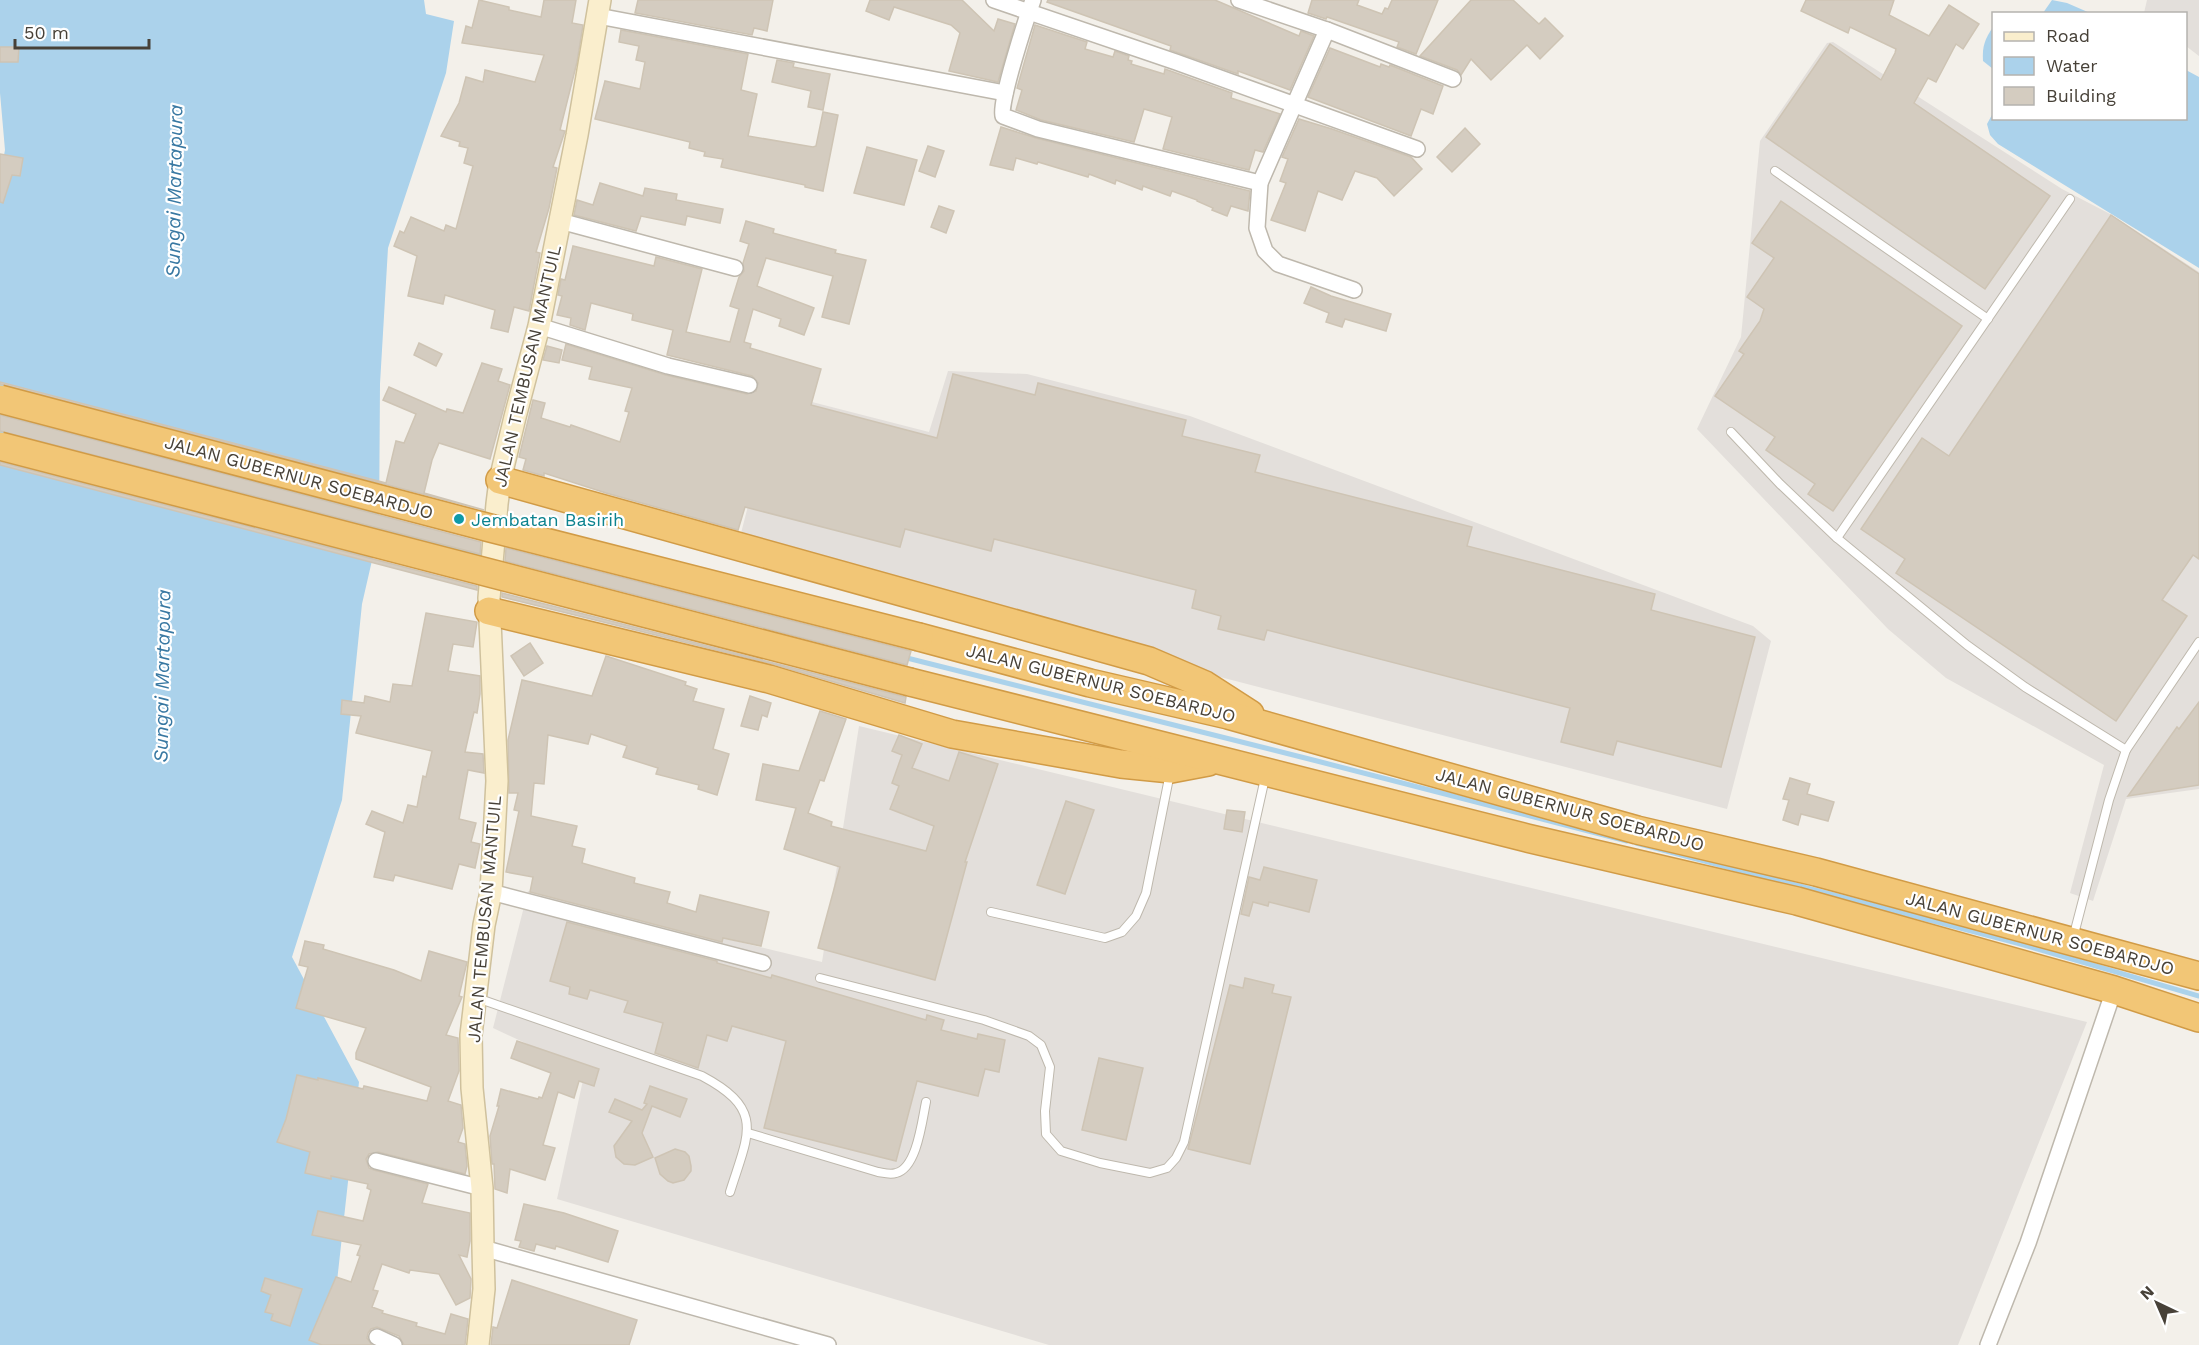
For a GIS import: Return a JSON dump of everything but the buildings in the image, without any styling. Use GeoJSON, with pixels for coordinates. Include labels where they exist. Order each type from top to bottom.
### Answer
{"type":"FeatureCollection","features":[{"type":"Feature","properties":{"kind":"highway","name":"JALAN GUBERNUR SOEBARDJO"},"geometry":{"type":"LineString","coordinates":[[0,399],[1090,683],[1228,715],[1637,830],[1816,872],[2199,976]]}},
{"type":"Feature","properties":{"kind":"highway","name":"JALAN GUBERNUR SOEBARDJO"},"geometry":{"type":"LineString","coordinates":[[0,446],[1218,760],[1527,838],[1797,901],[2114,990],[2199,1018]]}},
{"type":"Feature","properties":{"kind":"highway"},"geometry":{"type":"LineString","coordinates":[[500,480],[1149,661],[1205,685],[1270,727]]}},
{"type":"Feature","properties":{"kind":"highway"},"geometry":{"type":"LineString","coordinates":[[489,611],[769,679],[952,734],[1121,764],[1171,769],[1218,760]]}},
{"type":"Feature","properties":{"kind":"highway"},"geometry":{"type":"LineString","coordinates":[[995,657],[1005,621]]}},
{"type":"Feature","properties":{"kind":"street"},"geometry":{"type":"LineString","coordinates":[[994,0],[1030,6],[1417,149]]}},
{"type":"Feature","properties":{"kind":"street"},"geometry":{"type":"LineString","coordinates":[[1239,0],[1327,30],[1453,79]]}},
{"type":"Feature","properties":{"kind":"street"},"geometry":{"type":"LineString","coordinates":[[1030,6],[1005,93],[1001,112],[1003,116],[1038,129],[1260,183]]}},
{"type":"Feature","properties":{"kind":"street"},"geometry":{"type":"LineString","coordinates":[[599,8],[1005,93]]}},
{"type":"Feature","properties":{"kind":"street","name":"JALAN TEMBUSAN MANTUIL"},"geometry":{"type":"LineString","coordinates":[[478,1345],[484,1289],[482,1188],[472,1088],[471,1035],[490,892],[497,781],[489,598],[500,480],[539,326],[599,8]]}},
{"type":"Feature","properties":{"kind":"street"},"geometry":{"type":"LineString","coordinates":[[1327,30],[1260,183],[1257,228],[1259,239],[1271,259],[1278,264],[1354,290]]}},
{"type":"Feature","properties":{"kind":"street"},"geometry":{"type":"LineString","coordinates":[[560,221],[735,268]]}},
{"type":"Feature","properties":{"kind":"street"},"geometry":{"type":"LineString","coordinates":[[539,326],[668,366],[749,385]]}},
{"type":"Feature","properties":{"kind":"street"},"geometry":{"type":"LineString","coordinates":[[490,892],[763,963]]}},
{"type":"Feature","properties":{"kind":"street"},"geometry":{"type":"LineString","coordinates":[[1988,1345],[2028,1243],[2114,990]]}},
{"type":"Feature","properties":{"kind":"street"},"geometry":{"type":"LineString","coordinates":[[376,1161],[482,1188]]}},
{"type":"Feature","properties":{"kind":"street"},"geometry":{"type":"LineString","coordinates":[[483,1248],[828,1345]]}},
{"type":"Feature","properties":{"kind":"street"},"geometry":{"type":"LineString","coordinates":[[377,1337],[393,1345]]}},
{"type":"Feature","properties":{"kind":"lane"},"geometry":{"type":"LineString","coordinates":[[1775,171],[1988,319]]}},
{"type":"Feature","properties":{"kind":"lane"},"geometry":{"type":"LineString","coordinates":[[1837,538],[2070,199]]}},
{"type":"Feature","properties":{"kind":"lane"},"geometry":{"type":"LineString","coordinates":[[1731,432],[1780,484],[1837,538],[1986,659],[2025,687],[2126,750]]}},
{"type":"Feature","properties":{"kind":"lane"},"geometry":{"type":"LineString","coordinates":[[2072,942],[2109,800],[2126,750],[2199,642]]}},
{"type":"Feature","properties":{"kind":"lane"},"geometry":{"type":"LineString","coordinates":[[991,912],[1105,938],[1122,932],[1136,916],[1146,893],[1171,769]]}},
{"type":"Feature","properties":{"kind":"lane"},"geometry":{"type":"LineString","coordinates":[[820,978],[984,1020],[1029,1036],[1041,1045],[1050,1066],[1045,1111],[1046,1134],[1061,1151],[1100,1163],[1150,1173],[1167,1168],[1176,1158],[1184,1142],[1266,772]]}},
{"type":"Feature","properties":{"kind":"lane"},"geometry":{"type":"LineString","coordinates":[[475,997],[702,1076],[717,1084],[745,1113],[748,1133],[730,1192]]}},
{"type":"Feature","properties":{"kind":"lane"},"geometry":{"type":"LineString","coordinates":[[748,1133],[878,1172],[899,1173],[908,1165],[915,1152],[926,1102]]}},
{"type":"Feature","properties":{"kind":"shaded area"},"geometry":{"type":"Polygon","coordinates":[[[2147,0],[2199,0],[2199,56],[2187,47],[2187,12],[2144,12],[2147,0]]]}},
{"type":"Feature","properties":{"kind":"shaded area"},"geometry":{"type":"Polygon","coordinates":[[[1833,42],[2062,189],[2112,215],[2199,272],[2199,789],[2126,799],[2093,901],[2070,893],[2104,765],[1946,678],[1888,629],[1697,429],[1741,337],[1760,141],[1827,43],[1833,42]]]}},
{"type":"Feature","properties":{"kind":"shaded area"},"geometry":{"type":"Polygon","coordinates":[[[948,371],[1027,374],[1190,416],[1753,626],[1771,641],[1727,809],[1005,621],[739,541],[777,393],[929,432],[948,371]]]}},
{"type":"Feature","properties":{"kind":"shaded area"},"geometry":{"type":"Polygon","coordinates":[[[859,726],[2087,1022],[1958,1345],[1049,1345],[557,1199],[585,1071],[493,1028],[528,891],[822,962],[859,726]]]}},
{"type":"Feature","properties":{"kind":"water","name":"Sungai Martapura"},"geometry":{"type":"Polygon","coordinates":[[[0,0],[424,0],[426,14],[454,21],[446,73],[388,248],[380,384],[379,530],[362,604],[342,800],[292,957],[359,1082],[330,1345],[0,1345],[0,176],[5,150],[0,93],[0,0]]]}},
{"type":"Feature","properties":{"kind":"water"},"geometry":{"type":"Polygon","coordinates":[[[2052,0],[2067,3],[2088,12],[2044,12],[2052,0]]]}},
{"type":"Feature","properties":{"kind":"water"},"geometry":{"type":"Polygon","coordinates":[[[1992,29],[1992,68],[1983,61],[1983,51],[1992,29]]]}},
{"type":"Feature","properties":{"kind":"water"},"geometry":{"type":"Polygon","coordinates":[[[2187,71],[2199,77],[2199,268],[1998,144],[1990,135],[1987,124],[1992,115],[1992,120],[2187,120],[2187,71]]]}},
{"type":"Feature","properties":{"kind":"waterway"},"geometry":{"type":"LineString","coordinates":[[373,528],[489,556]]}},
{"type":"Feature","properties":{"kind":"waterway"},"geometry":{"type":"LineString","coordinates":[[903,657],[1627,841]]}},
{"type":"Feature","properties":{"kind":"waterway"},"geometry":{"type":"LineString","coordinates":[[1636,843],[2017,943],[2199,996]]}},
{"type":"Feature","properties":{"kind":"place","name":"Jembatan Basirih"},"geometry":{"type":"Point","coordinates":[459,519]}}]}
